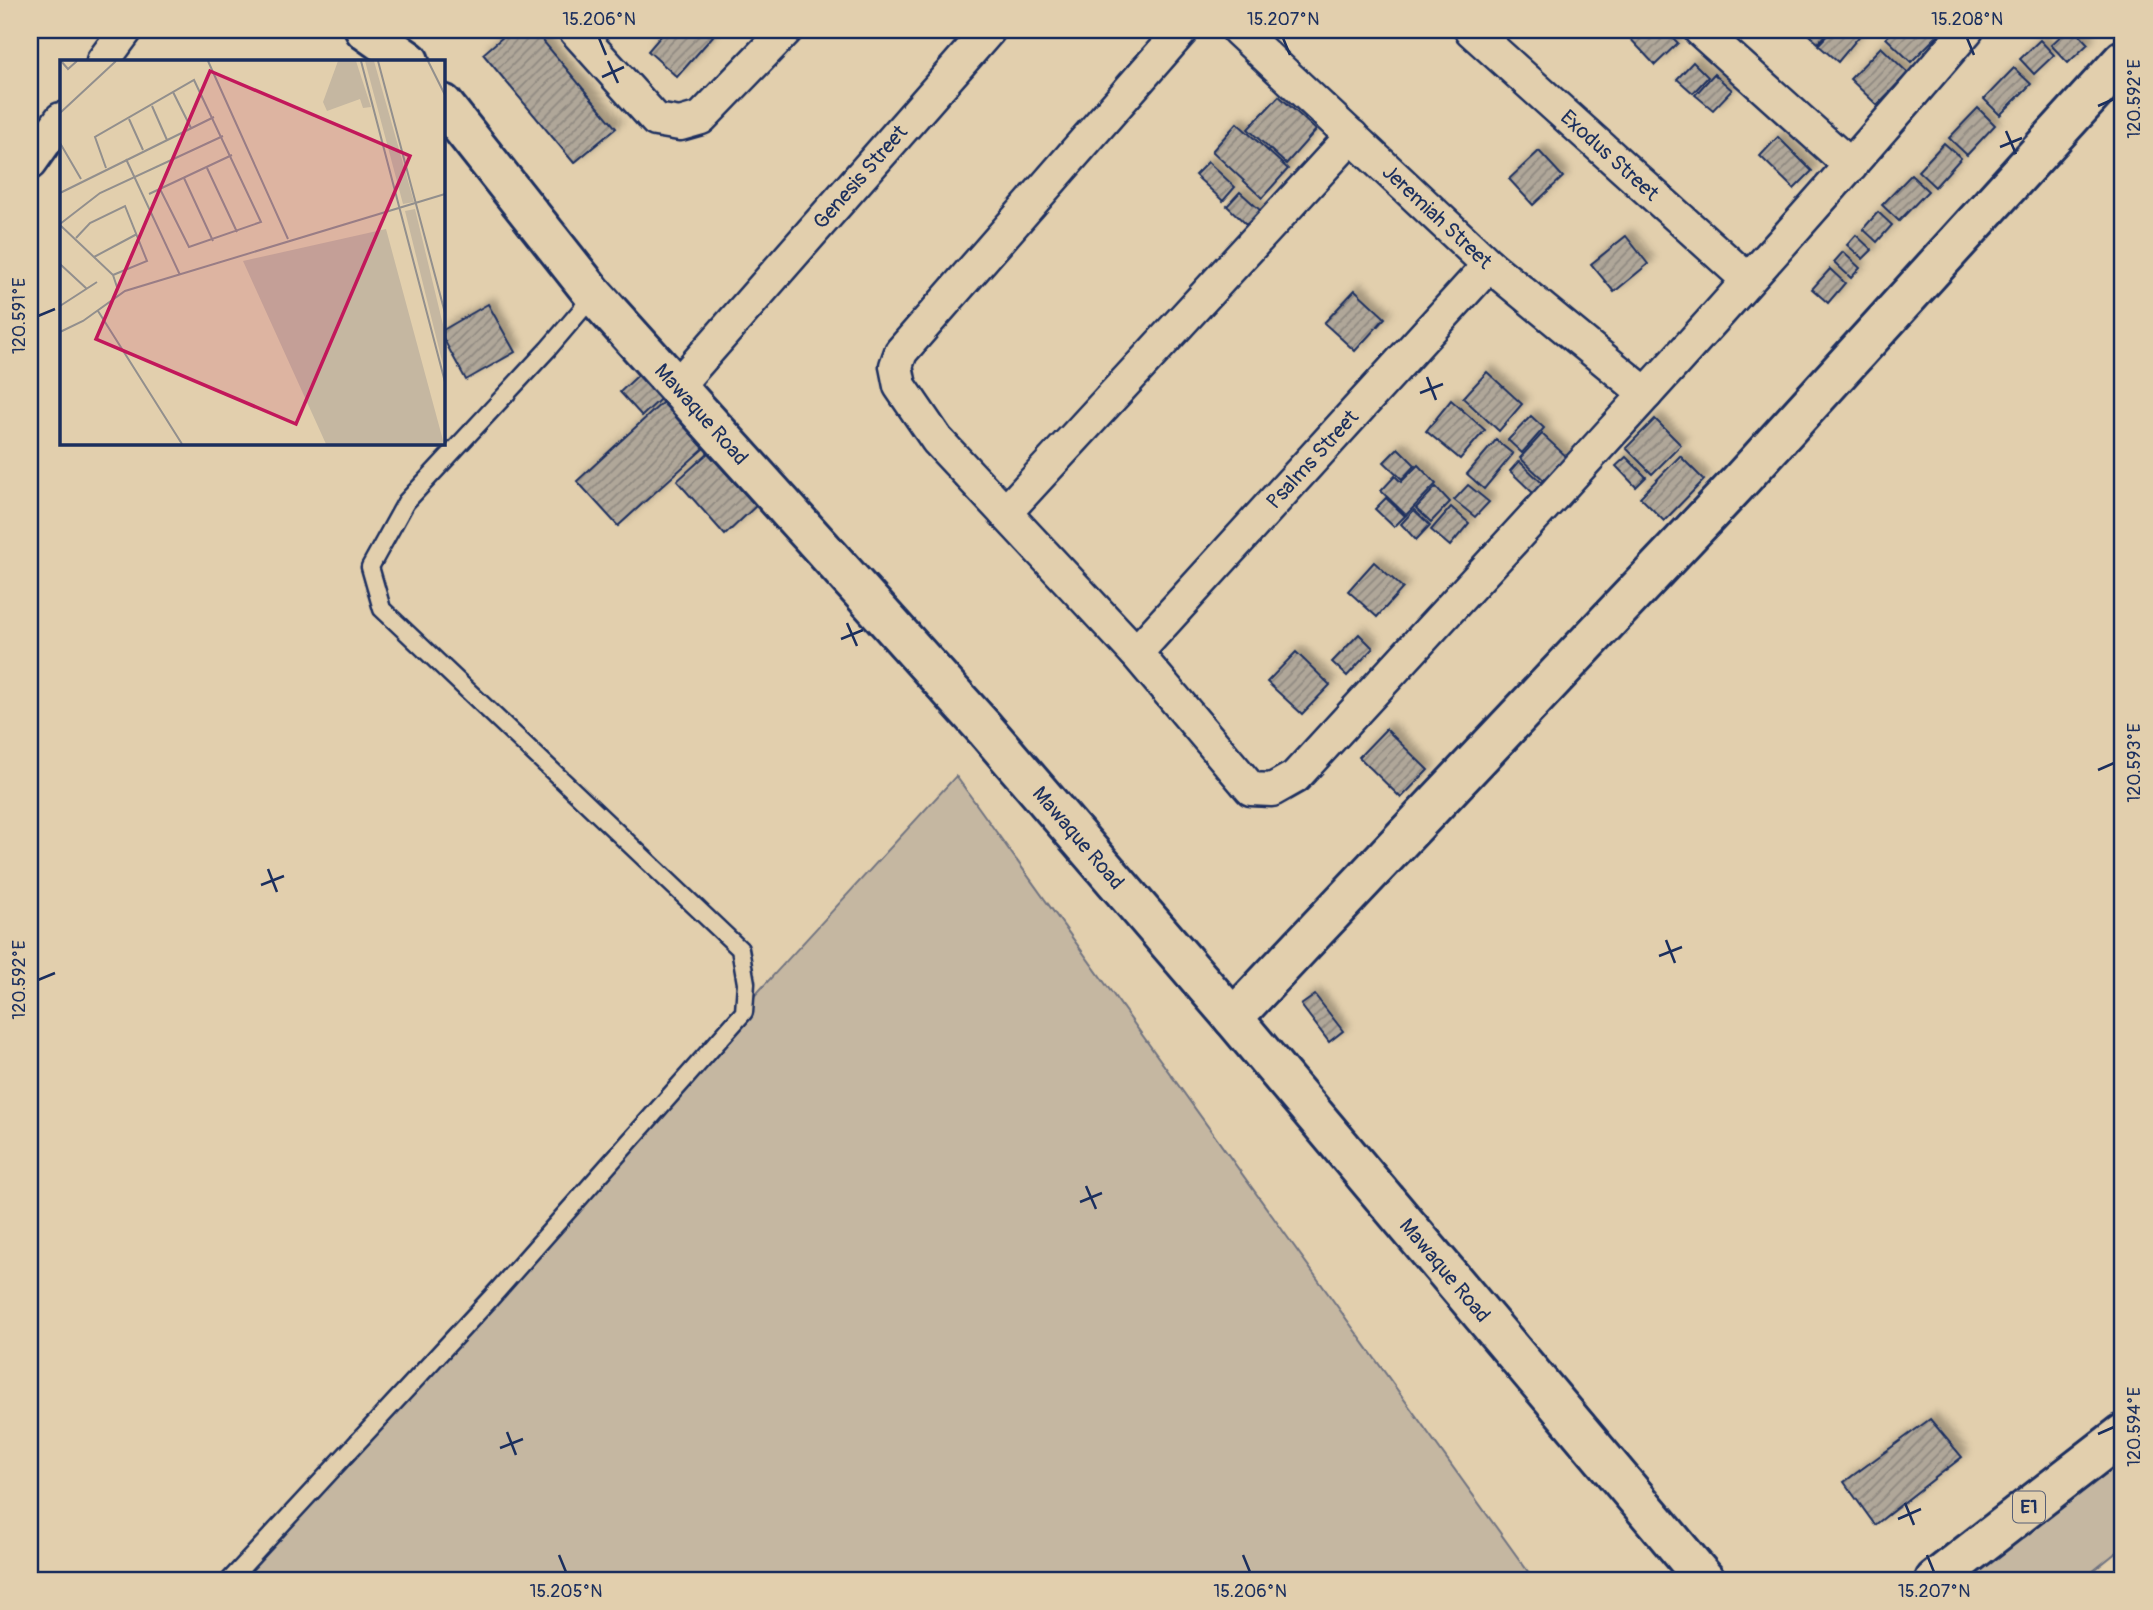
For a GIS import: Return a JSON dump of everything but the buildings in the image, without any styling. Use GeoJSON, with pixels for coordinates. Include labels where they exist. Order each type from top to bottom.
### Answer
{"type":"FeatureCollection","features":[{"type":"Feature","properties":{"kind":"main road"},"geometry":{"type":"LineString","coordinates":[[365,30],[408,60]]}},
{"type":"Feature","properties":{"kind":"main road"},"geometry":{"type":"LineString","coordinates":[[1233,1018],[1739,482],[2123,60]]}},
{"type":"Feature","properties":{"kind":"main road","name":"Mawaque Road"},"geometry":{"type":"LineString","coordinates":[[444,105],[594,295],[985,729],[1233,1018],[1705,1580]]}},
{"type":"Feature","properties":{"kind":"main road","name":"E1"},"geometry":{"type":"LineString","coordinates":[[1935,1580],[2123,1434]]}},
{"type":"Feature","properties":{"kind":"street"},"geometry":{"type":"LineString","coordinates":[[104,60],[126,30]]}},
{"type":"Feature","properties":{"kind":"street"},"geometry":{"type":"LineString","coordinates":[[575,30],[656,120],[680,124],[701,118],[786,30]]}},
{"type":"Feature","properties":{"kind":"street","name":"Genesis Street"},"geometry":{"type":"LineString","coordinates":[[677,386],[989,30]]}},
{"type":"Feature","properties":{"kind":"street"},"geometry":{"type":"LineString","coordinates":[[1182,30],[901,352],[896,366],[900,386],[937,440],[1136,653],[1251,789],[1272,790],[1295,777],[1646,394],[1851,166],[1967,30]]}},
{"type":"Feature","properties":{"kind":"street","name":"Jeremiah Street"},"geometry":{"type":"LineString","coordinates":[[1238,30],[1489,265],[1646,394]]}},
{"type":"Feature","properties":{"kind":"street","name":"Exodus Street"},"geometry":{"type":"LineString","coordinates":[[1471,30],[1748,280]]}},
{"type":"Feature","properties":{"kind":"street"},"geometry":{"type":"LineString","coordinates":[[1709,33],[1851,166]]}},
{"type":"Feature","properties":{"kind":"street"},"geometry":{"type":"LineString","coordinates":[[30,163],[60,121]]}},
{"type":"Feature","properties":{"kind":"street"},"geometry":{"type":"LineString","coordinates":[[1005,513],[1352,136]]}},
{"type":"Feature","properties":{"kind":"street","name":"Psalms Street"},"geometry":{"type":"LineString","coordinates":[[1136,653],[1489,265]]}},
{"type":"Feature","properties":{"kind":"lane"},"geometry":{"type":"LineString","coordinates":[[230,1580],[490,1299],[744,1012],[746,983],[740,949],[382,609],[370,567],[406,502],[548,349],[594,295]]}},
{"type":"Feature","properties":{"kind":"shaded area"},"geometry":{"type":"Polygon","coordinates":[[[956,776],[1534,1580],[219,1580],[956,776]]]}},
{"type":"Feature","properties":{"kind":"shaded area"},"geometry":{"type":"Polygon","coordinates":[[[2123,1458],[2123,1547],[2082,1580],[1964,1580],[2123,1458]]]}}]}
